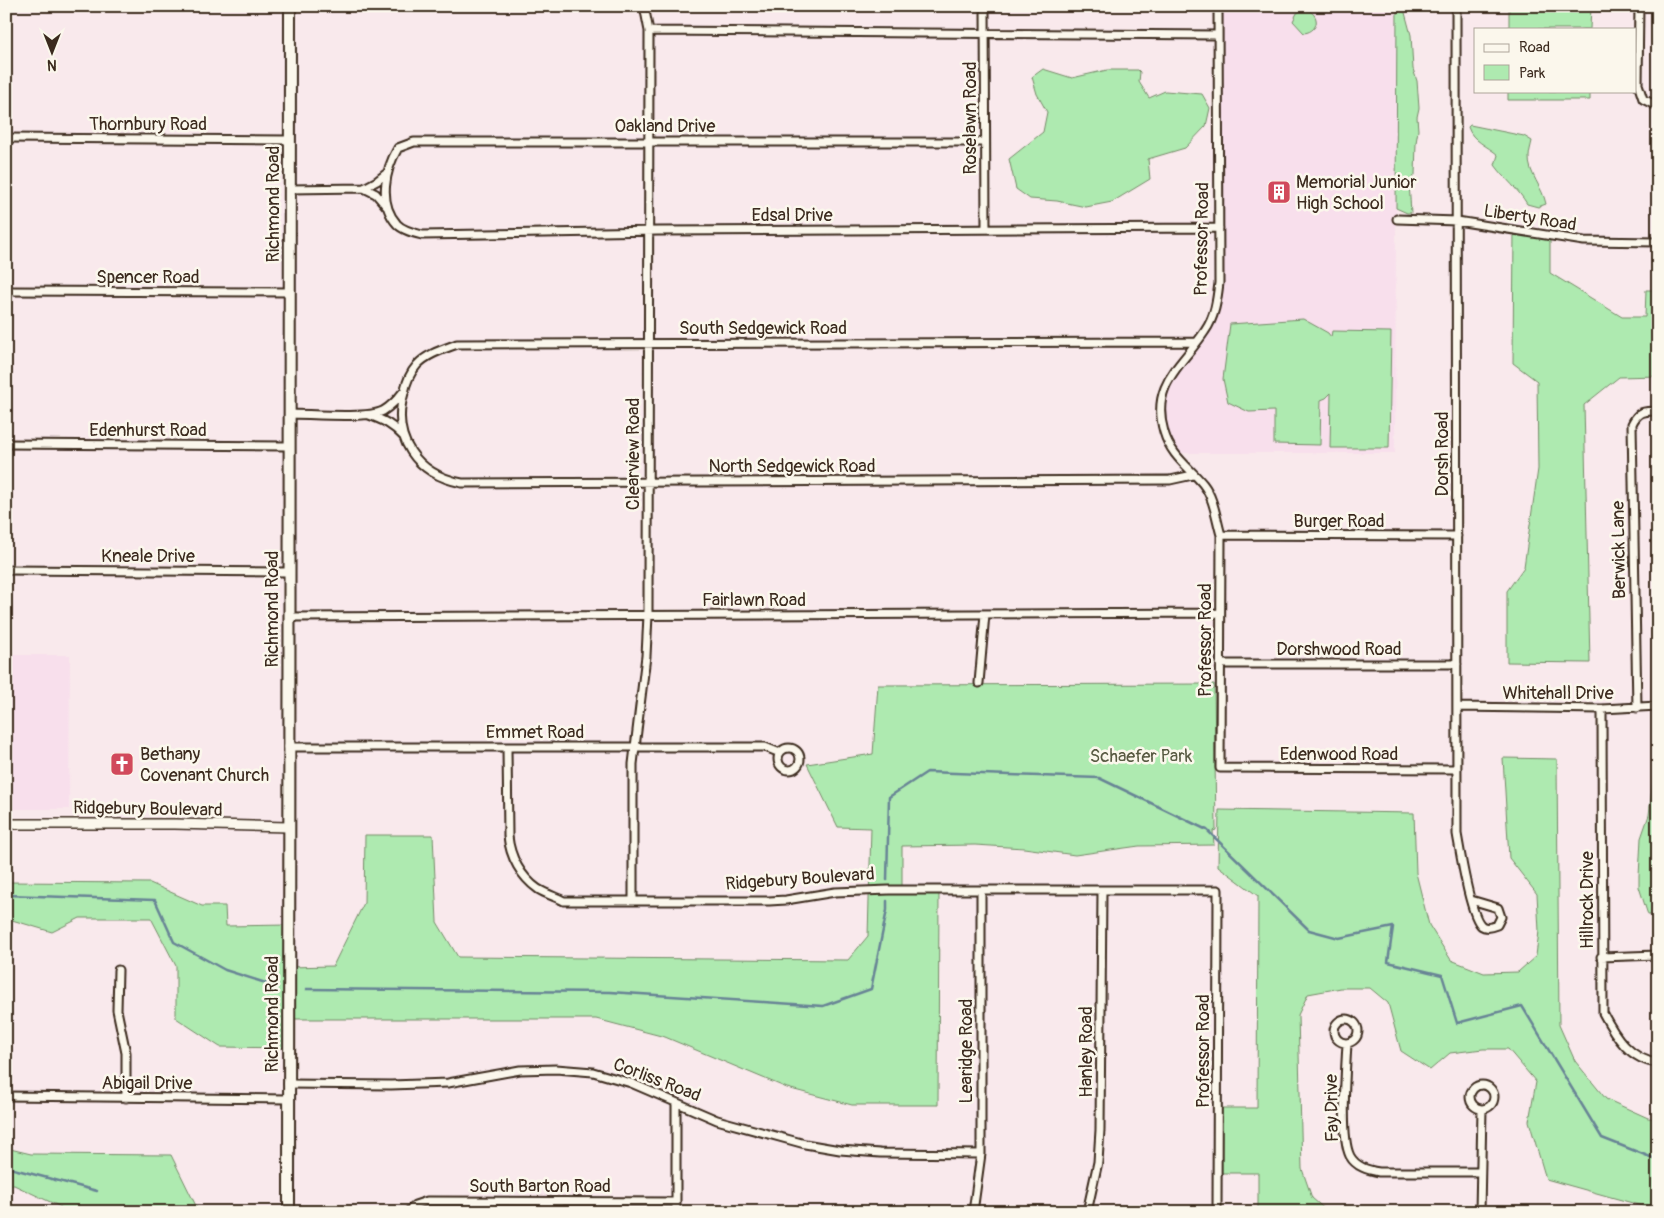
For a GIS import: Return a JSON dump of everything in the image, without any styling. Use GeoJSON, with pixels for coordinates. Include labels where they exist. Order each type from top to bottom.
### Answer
{"type":"FeatureCollection","features":[{"type":"Feature","properties":{"kind":"main road","name":"Richmond Road"},"geometry":{"type":"LineString","coordinates":[[289,1212],[290,6]]}},
{"type":"Feature","properties":{"kind":"street","name":"Clearview Road"},"geometry":{"type":"LineString","coordinates":[[632,901],[633,764],[646,656],[648,615],[649,31],[644,6]]}},
{"type":"Feature","properties":{"kind":"street","name":"Roselawn Road"},"geometry":{"type":"LineString","coordinates":[[985,6],[986,229]]}},
{"type":"Feature","properties":{"kind":"street","name":"Professor Road"},"geometry":{"type":"LineString","coordinates":[[1218,6],[1219,283],[1216,308],[1206,330],[1176,368],[1163,390],[1161,411],[1164,433],[1178,460],[1203,485],[1212,501],[1221,535],[1220,768]]}},
{"type":"Feature","properties":{"kind":"street","name":"Dorsh Road"},"geometry":{"type":"LineString","coordinates":[[1456,6],[1457,834],[1462,868],[1471,900],[1478,922],[1482,926],[1492,927],[1497,925],[1502,917],[1498,908],[1471,900]]}},
{"type":"Feature","properties":{"kind":"street"},"geometry":{"type":"LineString","coordinates":[[1639,6],[1638,84],[1643,99],[1655,104]]}},
{"type":"Feature","properties":{"kind":"street"},"geometry":{"type":"LineString","coordinates":[[649,31],[1218,35]]}},
{"type":"Feature","properties":{"kind":"street","name":"Thornbury Road"},"geometry":{"type":"LineString","coordinates":[[6,138],[289,140]]}},
{"type":"Feature","properties":{"kind":"street","name":"Oakland Drive"},"geometry":{"type":"LineString","coordinates":[[386,198],[387,173],[392,159],[398,148],[414,142],[985,142]]}},
{"type":"Feature","properties":{"kind":"street"},"geometry":{"type":"LineString","coordinates":[[364,188],[387,173]]}},
{"type":"Feature","properties":{"kind":"street"},"geometry":{"type":"LineString","coordinates":[[289,189],[364,188],[376,194],[388,208]]}},
{"type":"Feature","properties":{"kind":"street","name":"Edsal Drive"},"geometry":{"type":"LineString","coordinates":[[386,198],[388,208],[398,225],[422,235],[648,231],[1219,228]]}},
{"type":"Feature","properties":{"kind":"street","name":"Liberty Road"},"geometry":{"type":"LineString","coordinates":[[1397,219],[1457,222],[1584,241],[1658,242]]}},
{"type":"Feature","properties":{"kind":"street","name":"Spencer Road"},"geometry":{"type":"LineString","coordinates":[[6,292],[289,292]]}},
{"type":"Feature","properties":{"kind":"street","name":"South Sedgewick Road"},"geometry":{"type":"LineString","coordinates":[[405,440],[401,415],[404,391],[408,380],[417,365],[438,351],[457,344],[1196,342]]}},
{"type":"Feature","properties":{"kind":"street"},"geometry":{"type":"LineString","coordinates":[[368,415],[384,410],[393,404],[404,391]]}},
{"type":"Feature","properties":{"kind":"street","name":"Berwick Lane"},"geometry":{"type":"LineString","coordinates":[[1637,708],[1632,424],[1642,411],[1658,411]]}},
{"type":"Feature","properties":{"kind":"street"},"geometry":{"type":"LineString","coordinates":[[289,414],[368,415],[385,420],[394,426],[405,440]]}},
{"type":"Feature","properties":{"kind":"street","name":"North Sedgewick Road"},"geometry":{"type":"LineString","coordinates":[[405,440],[418,462],[434,474],[450,481],[462,483],[1170,480],[1193,475]]}},
{"type":"Feature","properties":{"kind":"street","name":"Edenhurst Road"},"geometry":{"type":"LineString","coordinates":[[6,444],[289,446]]}},
{"type":"Feature","properties":{"kind":"street","name":"Burger Road"},"geometry":{"type":"LineString","coordinates":[[1221,535],[1457,536]]}},
{"type":"Feature","properties":{"kind":"street","name":"Kneale Drive"},"geometry":{"type":"LineString","coordinates":[[6,570],[289,572]]}},
{"type":"Feature","properties":{"kind":"street","name":"Fairlawn Road"},"geometry":{"type":"LineString","coordinates":[[289,617],[1220,613]]}},
{"type":"Feature","properties":{"kind":"street"},"geometry":{"type":"LineString","coordinates":[[979,683],[985,614]]}},
{"type":"Feature","properties":{"kind":"street","name":"Dorshwood Road"},"geometry":{"type":"LineString","coordinates":[[1220,664],[1457,664]]}},
{"type":"Feature","properties":{"kind":"street","name":"Whitehall Drive"},"geometry":{"type":"LineString","coordinates":[[1457,707],[1602,709],[1658,706]]}},
{"type":"Feature","properties":{"kind":"street","name":"Hillrock Drive"},"geometry":{"type":"LineString","coordinates":[[1602,709],[1601,957],[1603,1013],[1616,1037],[1633,1054],[1650,1062],[1658,1063]]}},
{"type":"Feature","properties":{"kind":"street","name":"Emmet Road"},"geometry":{"type":"LineString","coordinates":[[288,747],[765,747],[780,753]]}},
{"type":"Feature","properties":{"kind":"street","name":"Ridgebury Boulevard"},"geometry":{"type":"LineString","coordinates":[[507,748],[509,847],[514,860],[525,877],[539,890],[564,901],[768,901],[856,891],[1218,890]]}},
{"type":"Feature","properties":{"kind":"street","name":"Edenwood Road"},"geometry":{"type":"LineString","coordinates":[[1220,768],[1457,769]]}},
{"type":"Feature","properties":{"kind":"street","name":"Ridgebury Boulevard"},"geometry":{"type":"LineString","coordinates":[[6,824],[176,824],[288,827]]}},
{"type":"Feature","properties":{"kind":"street","name":"Learidge Road"},"geometry":{"type":"LineString","coordinates":[[973,1212],[981,1154],[981,890]]}},
{"type":"Feature","properties":{"kind":"street","name":"Professor Road"},"geometry":{"type":"LineString","coordinates":[[1218,890],[1218,1212]]}},
{"type":"Feature","properties":{"kind":"street","name":"Hanley Road"},"geometry":{"type":"LineString","coordinates":[[1086,1212],[1098,1162],[1100,1130],[1102,891]]}},
{"type":"Feature","properties":{"kind":"street"},"geometry":{"type":"LineString","coordinates":[[1601,957],[1658,955]]}},
{"type":"Feature","properties":{"kind":"street"},"geometry":{"type":"LineString","coordinates":[[118,970],[116,1010],[126,1054],[126,1098]]}},
{"type":"Feature","properties":{"kind":"street","name":"Fay Drive"},"geometry":{"type":"LineString","coordinates":[[1347,1043],[1344,1135],[1350,1157],[1364,1169],[1380,1172],[1480,1172]]}},
{"type":"Feature","properties":{"kind":"street","name":"Corliss Road"},"geometry":{"type":"LineString","coordinates":[[288,1084],[391,1085],[448,1083],[520,1070],[556,1069],[593,1072],[631,1083],[717,1120],[805,1144],[840,1150],[880,1153],[981,1154]]}},
{"type":"Feature","properties":{"kind":"street","name":"Abigail Drive"},"geometry":{"type":"LineString","coordinates":[[6,1096],[288,1098]]}},
{"type":"Feature","properties":{"kind":"street"},"geometry":{"type":"LineString","coordinates":[[676,1103],[676,1212]]}},
{"type":"Feature","properties":{"kind":"street"},"geometry":{"type":"LineString","coordinates":[[1480,1212],[1482,1108]]}},
{"type":"Feature","properties":{"kind":"street","name":"South Barton Road"},"geometry":{"type":"LineString","coordinates":[[408,1212],[415,1205],[427,1201],[676,1202]]}},
{"type":"Feature","properties":{"kind":"shaded area"},"geometry":{"type":"Polygon","coordinates":[[[1218,6],[1397,6],[1395,453],[1175,453],[1164,433],[1163,391],[1206,330],[1216,308],[1218,6]]]}},
{"type":"Feature","properties":{"kind":"shaded area"},"geometry":{"type":"Polygon","coordinates":[[[6,655],[70,655],[69,809],[6,809],[6,655]]]}},
{"type":"Feature","properties":{"kind":"green space"},"geometry":{"type":"Polygon","coordinates":[[[1397,6],[1402,6],[1404,9],[1411,35],[1413,69],[1417,81],[1419,108],[1415,175],[1409,182],[1411,213],[1396,208],[1397,6]]]}},
{"type":"Feature","properties":{"kind":"green space"},"geometry":{"type":"Polygon","coordinates":[[[1509,6],[1591,6],[1590,28],[1509,28],[1509,6]]]}},
{"type":"Feature","properties":{"kind":"green space"},"geometry":{"type":"Polygon","coordinates":[[[1303,9],[1313,13],[1316,21],[1313,29],[1304,33],[1293,21],[1297,13],[1303,9]]]}},
{"type":"Feature","properties":{"kind":"green space"},"geometry":{"type":"Polygon","coordinates":[[[1043,69],[1072,78],[1107,70],[1138,70],[1140,72],[1139,82],[1149,98],[1165,91],[1202,94],[1210,108],[1206,126],[1185,148],[1148,159],[1150,179],[1112,202],[1086,207],[1057,201],[1030,199],[1016,189],[1009,159],[1043,132],[1047,112],[1037,94],[1032,77],[1043,69]]]}},
{"type":"Feature","properties":{"kind":"green space"},"geometry":{"type":"Polygon","coordinates":[[[1508,92],[1590,92],[1590,100],[1508,100],[1508,92]]]}},
{"type":"Feature","properties":{"kind":"green space"},"geometry":{"type":"Polygon","coordinates":[[[1470,125],[1524,136],[1532,141],[1529,163],[1546,204],[1538,207],[1527,204],[1495,165],[1498,155],[1473,136],[1468,127],[1470,125]]]}},
{"type":"Feature","properties":{"kind":"green space"},"geometry":{"type":"Polygon","coordinates":[[[1514,230],[1550,236],[1550,273],[1622,317],[1645,317],[1646,290],[1658,290],[1658,376],[1619,377],[1584,405],[1590,663],[1507,662],[1507,591],[1524,567],[1538,469],[1537,381],[1513,363],[1514,230]]]}},
{"type":"Feature","properties":{"kind":"green space"},"geometry":{"type":"Polygon","coordinates":[[[1303,319],[1328,333],[1331,337],[1332,331],[1391,332],[1389,448],[1330,448],[1331,393],[1321,400],[1320,445],[1274,444],[1274,411],[1249,412],[1228,402],[1223,379],[1230,324],[1303,319]]]}},
{"type":"Feature","properties":{"kind":"green space","name":"Schaefer Park"},"geometry":{"type":"Polygon","coordinates":[[[1214,684],[1216,830],[1213,831],[1214,845],[1139,846],[1075,855],[1024,848],[975,845],[902,846],[902,890],[939,890],[938,1105],[852,1105],[787,1088],[665,1037],[596,1019],[288,1019],[288,1048],[220,1047],[176,1018],[176,966],[151,918],[80,918],[52,932],[12,920],[6,920],[6,882],[150,883],[202,906],[225,906],[226,926],[288,925],[288,967],[333,966],[364,903],[365,835],[433,835],[437,922],[458,957],[848,960],[868,936],[871,828],[838,827],[807,764],[873,754],[878,685],[1214,684]]]}},
{"type":"Feature","properties":{"kind":"green space"},"geometry":{"type":"Polygon","coordinates":[[[1503,758],[1557,759],[1559,1025],[1575,1061],[1606,1099],[1648,1118],[1658,1119],[1658,1208],[1654,1209],[1546,1179],[1529,1121],[1536,1082],[1508,1049],[1483,1049],[1450,1053],[1430,1070],[1401,1051],[1388,1003],[1370,988],[1341,988],[1308,994],[1298,1015],[1302,1169],[1312,1198],[1328,1212],[1258,1212],[1258,1173],[1218,1173],[1218,1108],[1257,1108],[1258,896],[1218,866],[1219,810],[1414,813],[1416,873],[1429,925],[1451,960],[1484,973],[1518,972],[1536,956],[1539,931],[1537,894],[1509,858],[1503,758]]]}},
{"type":"Feature","properties":{"kind":"green space"},"geometry":{"type":"Polygon","coordinates":[[[1658,759],[1658,915],[1648,915],[1639,887],[1641,838],[1649,815],[1655,761],[1658,759]]]}},
{"type":"Feature","properties":{"kind":"green space"},"geometry":{"type":"Polygon","coordinates":[[[6,1148],[31,1154],[171,1155],[199,1212],[64,1212],[61,1207],[14,1185],[6,1185],[6,1148]]]}},
{"type":"Feature","properties":{"kind":"waterway"},"geometry":{"type":"LineString","coordinates":[[887,880],[889,797],[927,772],[1099,778],[1207,830],[1309,930],[1339,938],[1393,927],[1388,962],[1442,975],[1457,1023],[1522,1006],[1602,1138],[1658,1160]]}},
{"type":"Feature","properties":{"kind":"waterway"},"geometry":{"type":"LineString","coordinates":[[6,895],[155,900],[174,942],[225,970],[272,985]]}},
{"type":"Feature","properties":{"kind":"waterway"},"geometry":{"type":"LineString","coordinates":[[306,989],[610,992],[823,1006],[871,989],[887,910],[887,901]]}},
{"type":"Feature","properties":{"kind":"waterway"},"geometry":{"type":"LineString","coordinates":[[6,1167],[97,1191]]}},
{"type":"Feature","properties":{"kind":"place","name":"Memorial Junior High School"},"geometry":{"type":"Point","coordinates":[1279,192]}},
{"type":"Feature","properties":{"kind":"place","name":"Bethany Covenant Church"},"geometry":{"type":"Point","coordinates":[122,764]}}]}
